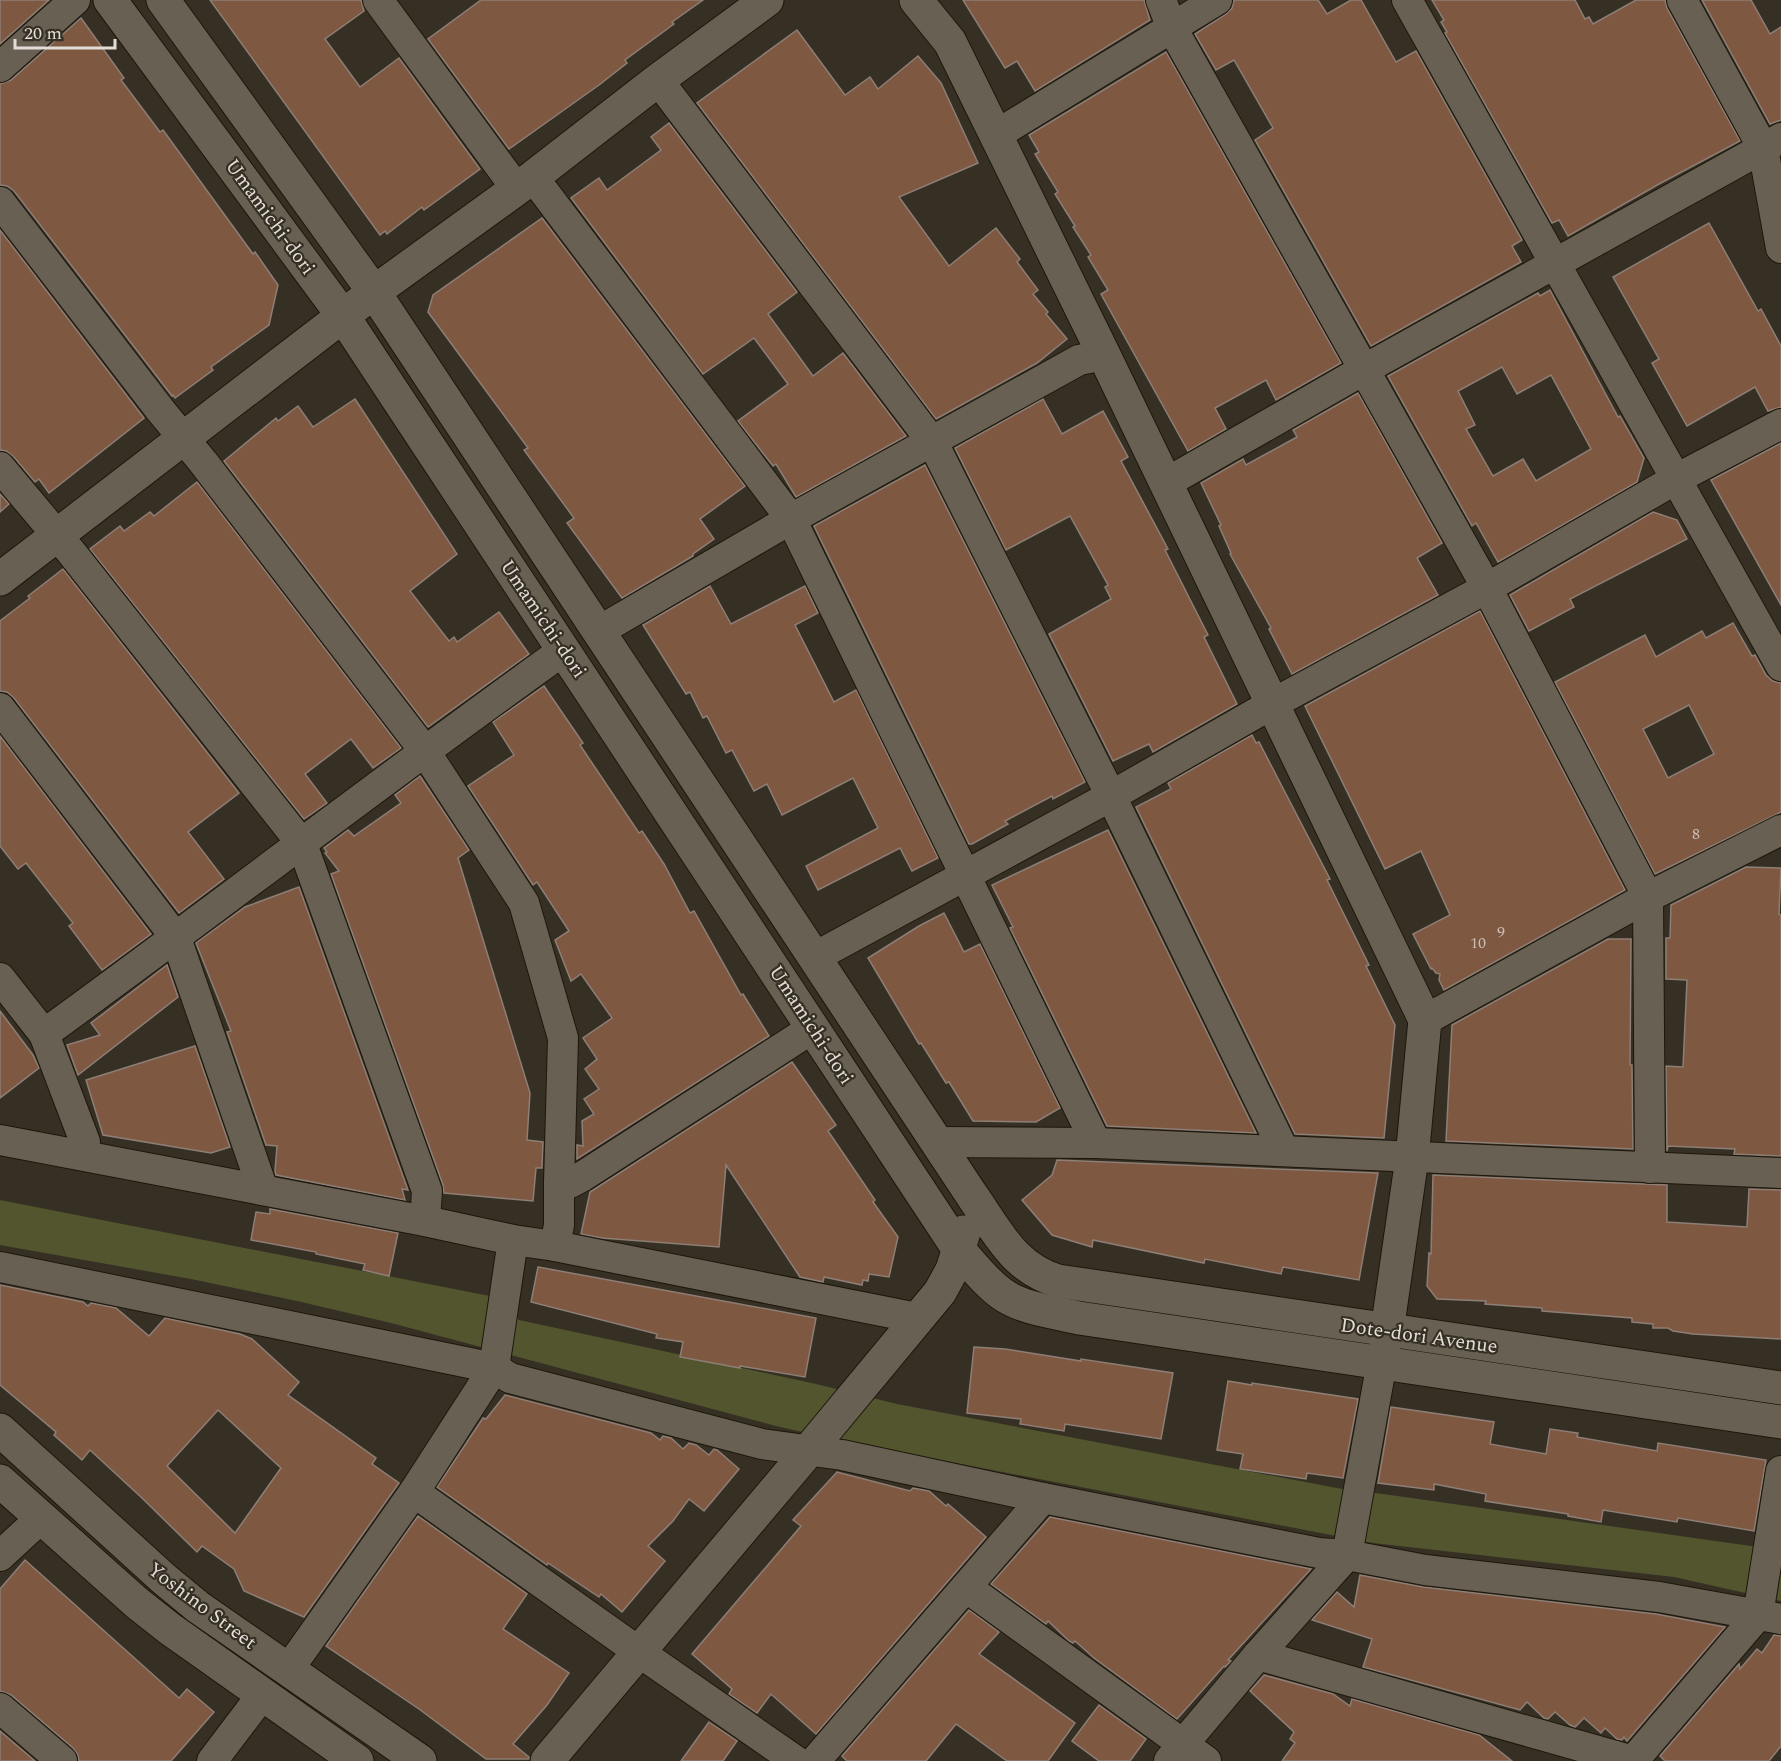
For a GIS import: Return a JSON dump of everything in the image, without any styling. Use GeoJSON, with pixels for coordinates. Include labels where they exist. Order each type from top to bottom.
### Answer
{"type":"FeatureCollection","features":[{"type":"Feature","properties":{"kind":"street"},"geometry":{"type":"LineString","coordinates":[[0,67],[75,0]]}},
{"type":"Feature","properties":{"kind":"street","name":"Umamichi-dori"},"geometry":{"type":"LineString","coordinates":[[110,0],[343,316],[959,1250],[988,1282]]}},
{"type":"Feature","properties":{"kind":"street","name":"Umamichi-dori"},"geometry":{"type":"LineString","coordinates":[[163,0],[374,292],[973,1197],[1025,1267],[1044,1277]]}},
{"type":"Feature","properties":{"kind":"street"},"geometry":{"type":"LineString","coordinates":[[378,0],[791,519],[1096,1143]]}},
{"type":"Feature","properties":{"kind":"street"},"geometry":{"type":"LineString","coordinates":[[0,579],[374,292],[767,0]]}},
{"type":"Feature","properties":{"kind":"street"},"geometry":{"type":"LineString","coordinates":[[916,0],[950,42],[1425,1020],[1412,1158],[1383,1364],[1347,1555],[1258,1655],[1186,1756],[966,1587]]}},
{"type":"Feature","properties":{"kind":"street"},"geometry":{"type":"LineString","coordinates":[[1161,0],[1172,28],[1487,588],[1648,897],[1650,1168]]}},
{"type":"Feature","properties":{"kind":"street"},"geometry":{"type":"LineString","coordinates":[[996,135],[1217,0]]}},
{"type":"Feature","properties":{"kind":"street"},"geometry":{"type":"LineString","coordinates":[[1407,0],[1781,666]]}},
{"type":"Feature","properties":{"kind":"street"},"geometry":{"type":"LineString","coordinates":[[1682,0],[1772,143],[1781,248]]}},
{"type":"Feature","properties":{"kind":"street"},"geometry":{"type":"LineString","coordinates":[[658,80],[933,442],[1111,796],[1284,1151]]}},
{"type":"Feature","properties":{"kind":"street"},"geometry":{"type":"LineString","coordinates":[[1166,483],[1365,369],[1772,143]]}},
{"type":"Feature","properties":{"kind":"street"},"geometry":{"type":"LineString","coordinates":[[0,202],[423,750],[524,903],[563,1038],[559,1225],[555,1246]]}},
{"type":"Feature","properties":{"kind":"street"},"geometry":{"type":"LineString","coordinates":[[599,631],[791,519],[1080,360],[1104,355]]}},
{"type":"Feature","properties":{"kind":"street"},"geometry":{"type":"LineString","coordinates":[[815,957],[1111,796],[1272,704],[1487,588],[1676,479],[1781,424]]}},
{"type":"Feature","properties":{"kind":"street"},"geometry":{"type":"LineString","coordinates":[[0,467],[58,535],[302,844],[427,1191],[425,1221]]}},
{"type":"Feature","properties":{"kind":"street"},"geometry":{"type":"LineString","coordinates":[[44,1034],[302,844],[423,750],[564,650]]}},
{"type":"Feature","properties":{"kind":"street"},"geometry":{"type":"LineString","coordinates":[[0,708],[176,938],[263,1190]]}},
{"type":"Feature","properties":{"kind":"street"},"geometry":{"type":"LineString","coordinates":[[1425,1020],[1648,897],[1781,830]]}},
{"type":"Feature","properties":{"kind":"street"},"geometry":{"type":"LineString","coordinates":[[0,978],[44,1034],[85,1142],[82,1155]]}},
{"type":"Feature","properties":{"kind":"street"},"geometry":{"type":"LineString","coordinates":[[559,1183],[570,1183],[583,1176],[813,1028]]}},
{"type":"Feature","properties":{"kind":"street"},"geometry":{"type":"LineString","coordinates":[[0,1140],[917,1318]]}},
{"type":"Feature","properties":{"kind":"street"},"geometry":{"type":"LineString","coordinates":[[937,1142],[1096,1143],[1781,1173]]}},
{"type":"Feature","properties":{"kind":"street"},"geometry":{"type":"LineString","coordinates":[[547,1761],[940,1292],[952,1270],[959,1250],[973,1197]]}},
{"type":"Feature","properties":{"kind":"street"},"geometry":{"type":"LineString","coordinates":[[288,1670],[414,1492],[494,1368],[513,1240]]}},
{"type":"Feature","properties":{"kind":"street"},"geometry":{"type":"LineString","coordinates":[[0,1267],[494,1368],[510,1378],[762,1444],[853,1458],[1320,1553],[1347,1555],[1425,1570],[1659,1597],[1770,1617]]}},
{"type":"Feature","properties":{"kind":"street"},"geometry":{"type":"LineString","coordinates":[[940,1292],[988,1282],[1044,1277]]}},
{"type":"Feature","properties":{"kind":"street","name":"Dote-dori Avenue"},"geometry":{"type":"LineString","coordinates":[[1044,1277],[1387,1331],[1781,1388]]}},
{"type":"Feature","properties":{"kind":"street","name":"Dote-dori Avenue"},"geometry":{"type":"LineString","coordinates":[[988,1282],[1003,1295],[1023,1305],[1079,1318],[1781,1422]]}},
{"type":"Feature","properties":{"kind":"street","name":"Yoshino Street"},"geometry":{"type":"LineString","coordinates":[[0,1430],[164,1579],[198,1606],[420,1761]]}},
{"type":"Feature","properties":{"kind":"street"},"geometry":{"type":"LineString","coordinates":[[1258,1655],[1633,1761],[1770,1617],[1781,1471]]}},
{"type":"Feature","properties":{"kind":"street","name":"Yoshino Street"},"geometry":{"type":"LineString","coordinates":[[0,1481],[137,1603],[170,1629],[357,1761]]}},
{"type":"Feature","properties":{"kind":"street"},"geometry":{"type":"LineString","coordinates":[[414,1492],[796,1761]]}},
{"type":"Feature","properties":{"kind":"street"},"geometry":{"type":"LineString","coordinates":[[815,1761],[1043,1498]]}},
{"type":"Feature","properties":{"kind":"street"},"geometry":{"type":"LineString","coordinates":[[0,1556],[41,1518]]}},
{"type":"Feature","properties":{"kind":"street"},"geometry":{"type":"LineString","coordinates":[[212,1761],[262,1695]]}},
{"type":"Feature","properties":{"kind":"street"},"geometry":{"type":"LineString","coordinates":[[0,1708],[62,1761]]}},
{"type":"Feature","properties":{"kind":"green space"},"geometry":{"type":"Polygon","coordinates":[[[0,1200],[495,1297],[519,1320],[816,1384],[897,1404],[1342,1489],[1758,1547],[1781,1548],[1781,1601],[1674,1577],[1373,1543],[862,1445],[780,1427],[391,1323],[297,1301],[191,1279],[0,1245],[0,1200]]]}},
{"type":"Feature","properties":{"kind":"building"},"geometry":{"type":"Polygon","coordinates":[[[0,0],[49,0],[0,44],[0,0]]]}},
{"type":"Feature","properties":{"kind":"building"},"geometry":{"type":"Polygon","coordinates":[[[210,0],[361,0],[364,11],[325,39],[360,87],[399,58],[480,169],[424,210],[422,207],[387,234],[385,231],[380,235],[210,0]]]}},
{"type":"Feature","properties":{"kind":"building"},"geometry":{"type":"Polygon","coordinates":[[[481,0],[703,0],[625,60],[627,63],[599,85],[509,149],[428,39],[481,0]]]}},
{"type":"Feature","properties":{"kind":"building"},"geometry":{"type":"Polygon","coordinates":[[[963,0],[1144,0],[1150,20],[1035,91],[1017,61],[1005,68],[963,0]]]}},
{"type":"Feature","properties":{"kind":"building"},"geometry":{"type":"Polygon","coordinates":[[[1234,0],[1318,0],[1327,14],[1351,0],[1361,0],[1396,62],[1416,51],[1522,240],[1512,246],[1521,262],[1371,346],[1255,140],[1273,128],[1234,60],[1216,70],[1195,34],[1226,14],[1232,8],[1234,0]]]}},
{"type":"Feature","properties":{"kind":"building"},"geometry":{"type":"Polygon","coordinates":[[[1432,0],[1575,0],[1585,19],[1589,17],[1593,24],[1636,0],[1665,0],[1667,8],[1740,141],[1568,236],[1559,220],[1552,223],[1445,33],[1447,32],[1441,22],[1444,20],[1432,0]]]}},
{"type":"Feature","properties":{"kind":"building"},"geometry":{"type":"Polygon","coordinates":[[[1702,0],[1751,0],[1770,34],[1781,27],[1781,120],[1770,124],[1702,0]]]}},
{"type":"Feature","properties":{"kind":"building"},"geometry":{"type":"Polygon","coordinates":[[[81,18],[124,78],[121,80],[160,132],[163,130],[278,285],[269,325],[211,367],[213,370],[175,398],[14,191],[7,186],[0,185],[0,84],[11,80],[81,18]]]}},
{"type":"Feature","properties":{"kind":"building"},"geometry":{"type":"Polygon","coordinates":[[[797,30],[845,95],[870,77],[878,89],[918,56],[941,83],[978,163],[899,197],[949,266],[996,228],[1020,259],[1017,262],[1038,290],[1033,294],[1067,339],[1037,363],[936,419],[697,103],[797,30]]]}},
{"type":"Feature","properties":{"kind":"building"},"geometry":{"type":"Polygon","coordinates":[[[1166,52],[1341,363],[1276,400],[1266,380],[1215,408],[1226,429],[1188,451],[1101,294],[1108,290],[1088,257],[1091,255],[1073,227],[1075,226],[1055,194],[1058,192],[1035,154],[1039,152],[1029,135],[1166,52]]]}},
{"type":"Feature","properties":{"kind":"building"},"geometry":{"type":"Polygon","coordinates":[[[669,123],[797,292],[768,314],[813,376],[843,353],[906,436],[796,497],[776,464],[773,466],[738,421],[788,384],[754,338],[703,374],[571,198],[599,178],[607,190],[661,150],[651,137],[669,123]]]}},
{"type":"Feature","properties":{"kind":"building"},"geometry":{"type":"Polygon","coordinates":[[[542,218],[745,486],[700,519],[714,539],[693,556],[622,598],[567,523],[574,518],[524,450],[528,448],[428,312],[433,295],[542,218]]]}},
{"type":"Feature","properties":{"kind":"building"},"geometry":{"type":"Polygon","coordinates":[[[1709,223],[1758,311],[1761,309],[1781,346],[1781,407],[1768,411],[1755,387],[1687,426],[1652,363],[1659,359],[1613,277],[1709,223]]]}},
{"type":"Feature","properties":{"kind":"building"},"geometry":{"type":"Polygon","coordinates":[[[0,230],[144,418],[49,493],[39,479],[35,482],[13,456],[0,450],[0,230]]]}},
{"type":"Feature","properties":{"kind":"building"},"geometry":{"type":"Polygon","coordinates":[[[1550,290],[1618,417],[1620,416],[1644,458],[1637,482],[1498,562],[1476,523],[1472,526],[1388,376],[1538,293],[1540,296],[1550,290]],[[1502,367],[1458,391],[1475,425],[1466,429],[1493,476],[1523,459],[1536,481],[1591,449],[1551,375],[1517,394],[1502,367]]]}},
{"type":"Feature","properties":{"kind":"building"},"geometry":{"type":"Polygon","coordinates":[[[1358,393],[1442,543],[1417,558],[1438,595],[1292,674],[1269,629],[1271,628],[1230,554],[1219,526],[1221,525],[1201,483],[1243,459],[1246,465],[1297,437],[1293,430],[1358,393]]]}},
{"type":"Feature","properties":{"kind":"building"},"geometry":{"type":"Polygon","coordinates":[[[355,399],[457,554],[410,591],[449,641],[454,637],[457,642],[499,612],[529,654],[428,727],[224,461],[276,418],[278,421],[298,406],[313,427],[355,399]]]}},
{"type":"Feature","properties":{"kind":"building"},"geometry":{"type":"Polygon","coordinates":[[[1043,399],[1062,434],[1103,411],[1128,457],[1121,461],[1168,549],[1165,550],[1208,635],[1204,637],[1237,704],[1153,752],[1149,744],[1113,761],[1049,634],[1111,599],[1105,587],[1108,585],[1070,516],[1006,550],[955,448],[1043,399]]]}},
{"type":"Feature","properties":{"kind":"building"},"geometry":{"type":"Polygon","coordinates":[[[1781,443],[1781,605],[1711,480],[1781,443]]]}},
{"type":"Feature","properties":{"kind":"building"},"geometry":{"type":"Polygon","coordinates":[[[925,465],[1085,782],[1053,799],[1052,796],[1005,821],[1008,824],[972,844],[969,844],[814,526],[925,465]]]}},
{"type":"Feature","properties":{"kind":"building"},"geometry":{"type":"Polygon","coordinates":[[[197,482],[401,748],[373,768],[351,739],[305,774],[327,803],[304,819],[90,549],[120,526],[124,531],[150,512],[154,516],[197,482]]]}},
{"type":"Feature","properties":{"kind":"building"},"geometry":{"type":"Polygon","coordinates":[[[0,494],[9,504],[0,512],[0,494]]]}},
{"type":"Feature","properties":{"kind":"building"},"geometry":{"type":"Polygon","coordinates":[[[1653,512],[1677,520],[1687,539],[1570,599],[1574,607],[1529,631],[1510,595],[1653,512]]]}},
{"type":"Feature","properties":{"kind":"building"},"geometry":{"type":"Polygon","coordinates":[[[63,569],[239,793],[188,832],[224,879],[179,913],[14,698],[7,692],[0,691],[0,621],[63,569]]]}},
{"type":"Feature","properties":{"kind":"building"},"geometry":{"type":"Polygon","coordinates":[[[710,586],[731,624],[805,586],[818,613],[795,625],[834,702],[856,690],[938,858],[912,871],[900,848],[818,890],[806,866],[878,828],[853,778],[782,815],[767,784],[754,791],[732,750],[726,753],[707,716],[703,718],[690,692],[686,694],[643,625],[710,586]]]}},
{"type":"Feature","properties":{"kind":"building"},"geometry":{"type":"Polygon","coordinates":[[[1480,611],[1625,890],[1444,990],[1439,980],[1440,974],[1431,969],[1413,934],[1450,915],[1421,851],[1385,869],[1305,706],[1480,611]]]}},
{"type":"Feature","properties":{"kind":"building"},"geometry":{"type":"Polygon","coordinates":[[[1733,623],[1766,675],[1773,681],[1781,683],[1781,812],[1655,874],[1555,682],[1645,635],[1656,657],[1702,631],[1706,638],[1733,623]],[[1689,705],[1643,729],[1668,778],[1714,754],[1689,705]]]}},
{"type":"Feature","properties":{"kind":"building"},"geometry":{"type":"Polygon","coordinates":[[[544,686],[583,743],[580,745],[639,833],[642,831],[664,864],[690,913],[694,911],[741,995],[743,994],[769,1036],[577,1159],[577,1145],[583,1146],[582,1121],[594,1114],[584,1099],[599,1089],[585,1069],[597,1059],[583,1038],[612,1018],[581,974],[571,981],[555,940],[569,931],[537,882],[533,885],[468,786],[514,755],[493,722],[544,686]]]}},
{"type":"Feature","properties":{"kind":"building"},"geometry":{"type":"Polygon","coordinates":[[[1252,735],[1256,743],[1259,742],[1330,879],[1327,880],[1369,965],[1366,966],[1395,1025],[1384,1138],[1295,1134],[1136,807],[1171,789],[1168,783],[1252,735]]]}},
{"type":"Feature","properties":{"kind":"building"},"geometry":{"type":"Polygon","coordinates":[[[0,736],[151,934],[102,970],[69,926],[73,923],[26,863],[18,869],[0,846],[0,736]]]}},
{"type":"Feature","properties":{"kind":"building"},"geometry":{"type":"Polygon","coordinates":[[[420,776],[469,850],[458,858],[530,1093],[527,1140],[543,1142],[542,1168],[536,1168],[533,1201],[444,1193],[331,874],[339,871],[325,853],[327,852],[324,848],[348,830],[354,836],[401,803],[395,795],[420,776]]]}},
{"type":"Feature","properties":{"kind":"building"},"geometry":{"type":"Polygon","coordinates":[[[1108,830],[1256,1133],[1107,1126],[1010,928],[1013,927],[992,885],[1108,830]]]}},
{"type":"Feature","properties":{"kind":"building"},"geometry":{"type":"Polygon","coordinates":[[[1746,867],[1781,868],[1779,914],[1781,915],[1781,1156],[1734,1154],[1735,1149],[1668,1146],[1667,1151],[1666,1066],[1683,1067],[1687,980],[1666,979],[1666,938],[1670,938],[1671,905],[1746,867]]]}},
{"type":"Feature","properties":{"kind":"building"},"geometry":{"type":"Polygon","coordinates":[[[299,887],[408,1190],[402,1189],[405,1200],[276,1175],[277,1146],[266,1145],[227,1032],[231,1031],[196,943],[245,907],[299,887]]]}},
{"type":"Feature","properties":{"kind":"building"},"geometry":{"type":"Polygon","coordinates":[[[944,913],[964,952],[980,944],[1060,1108],[1036,1122],[973,1121],[949,1082],[946,1083],[921,1043],[919,1044],[868,958],[944,913]]]}},
{"type":"Feature","properties":{"kind":"building"},"geometry":{"type":"Polygon","coordinates":[[[1608,939],[1631,939],[1630,1065],[1632,1065],[1633,1149],[1446,1141],[1452,1025],[1608,939]]]}},
{"type":"Feature","properties":{"kind":"building"},"geometry":{"type":"Polygon","coordinates":[[[167,965],[178,997],[78,1075],[67,1045],[100,1035],[91,1023],[167,965]]]}},
{"type":"Feature","properties":{"kind":"building"},"geometry":{"type":"Polygon","coordinates":[[[0,1011],[33,1055],[39,1068],[0,1098],[0,1011]]]}},
{"type":"Feature","properties":{"kind":"building"},"geometry":{"type":"Polygon","coordinates":[[[195,1046],[230,1147],[211,1153],[103,1135],[86,1080],[195,1046]]]}},
{"type":"Feature","properties":{"kind":"building"},"geometry":{"type":"Polygon","coordinates":[[[792,1062],[836,1125],[828,1131],[898,1237],[889,1277],[869,1274],[868,1281],[863,1280],[862,1285],[824,1277],[823,1282],[800,1277],[726,1165],[719,1247],[602,1238],[581,1234],[590,1192],[792,1062]]]}},
{"type":"Feature","properties":{"kind":"building"},"geometry":{"type":"Polygon","coordinates":[[[1057,1160],[1378,1173],[1359,1280],[1283,1267],[1281,1274],[1205,1259],[1204,1263],[1093,1240],[1092,1247],[1052,1235],[1022,1200],[1052,1175],[1057,1160]]]}},
{"type":"Feature","properties":{"kind":"building"},"geometry":{"type":"Polygon","coordinates":[[[1433,1175],[1667,1185],[1667,1222],[1747,1227],[1749,1189],[1781,1190],[1781,1339],[1693,1334],[1668,1328],[1653,1328],[1653,1324],[1632,1322],[1632,1318],[1542,1311],[1542,1308],[1485,1304],[1486,1301],[1437,1299],[1427,1286],[1429,1253],[1431,1254],[1433,1175]]]}},
{"type":"Feature","properties":{"kind":"building"},"geometry":{"type":"Polygon","coordinates":[[[270,1209],[398,1233],[389,1276],[363,1270],[365,1264],[251,1240],[256,1212],[270,1214],[270,1209]]]}},
{"type":"Feature","properties":{"kind":"building"},"geometry":{"type":"Polygon","coordinates":[[[538,1267],[816,1318],[805,1377],[680,1357],[683,1342],[656,1338],[657,1334],[531,1302],[538,1267]]]}},
{"type":"Feature","properties":{"kind":"building"},"geometry":{"type":"Polygon","coordinates":[[[0,1285],[83,1302],[88,1306],[91,1303],[116,1308],[149,1336],[165,1318],[240,1334],[252,1339],[299,1382],[288,1395],[376,1458],[372,1464],[399,1483],[304,1617],[244,1591],[234,1569],[202,1546],[197,1552],[90,1450],[82,1460],[54,1435],[56,1432],[0,1385],[0,1285]],[[218,1410],[167,1466],[235,1533],[281,1468],[218,1410]]]}},
{"type":"Feature","properties":{"kind":"building"},"geometry":{"type":"Polygon","coordinates":[[[974,1347],[1005,1349],[1173,1373],[1161,1439],[1065,1424],[1064,1431],[1020,1424],[1021,1419],[967,1413],[974,1347]]]}},
{"type":"Feature","properties":{"kind":"building"},"geometry":{"type":"Polygon","coordinates":[[[1228,1381],[1358,1399],[1343,1478],[1307,1473],[1306,1479],[1240,1469],[1243,1454],[1217,1450],[1228,1381]]]}},
{"type":"Feature","properties":{"kind":"building"},"geometry":{"type":"Polygon","coordinates":[[[505,1395],[651,1433],[660,1440],[663,1436],[671,1438],[683,1449],[689,1443],[696,1445],[709,1455],[714,1449],[739,1469],[704,1511],[689,1499],[673,1521],[648,1546],[665,1561],[622,1612],[601,1594],[599,1597],[548,1563],[547,1565],[437,1487],[483,1418],[486,1419],[505,1395]]]}},
{"type":"Feature","properties":{"kind":"building"},"geometry":{"type":"Polygon","coordinates":[[[1391,1407],[1494,1422],[1490,1444],[1546,1454],[1550,1429],[1578,1433],[1577,1437],[1657,1451],[1658,1443],[1766,1460],[1754,1531],[1678,1518],[1677,1522],[1603,1510],[1601,1522],[1568,1516],[1568,1514],[1485,1501],[1486,1494],[1434,1484],[1434,1490],[1378,1483],[1391,1407]]]}},
{"type":"Feature","properties":{"kind":"building"},"geometry":{"type":"Polygon","coordinates":[[[837,1472],[910,1491],[913,1488],[929,1491],[946,1506],[948,1504],[986,1537],[816,1734],[771,1694],[757,1713],[729,1694],[732,1689],[692,1654],[801,1526],[793,1520],[837,1472]]]}},
{"type":"Feature","properties":{"kind":"building"},"geometry":{"type":"Polygon","coordinates":[[[418,1516],[527,1594],[503,1629],[569,1673],[547,1705],[513,1744],[529,1759],[486,1759],[419,1709],[326,1646],[418,1516]]]}},
{"type":"Feature","properties":{"kind":"building"},"geometry":{"type":"Polygon","coordinates":[[[1050,1517],[1311,1569],[1177,1719],[1094,1658],[1075,1641],[1073,1643],[1069,1641],[1048,1621],[1046,1624],[991,1584],[1050,1517]]]}},
{"type":"Feature","properties":{"kind":"building"},"geometry":{"type":"Polygon","coordinates":[[[25,1560],[179,1698],[187,1689],[214,1712],[171,1761],[79,1761],[73,1748],[11,1695],[0,1691],[0,1589],[25,1560]]]}},
{"type":"Feature","properties":{"kind":"building"},"geometry":{"type":"Polygon","coordinates":[[[1360,1575],[1423,1587],[1656,1614],[1725,1627],[1627,1741],[1624,1737],[1622,1740],[1617,1739],[1605,1728],[1601,1733],[1584,1718],[1575,1727],[1555,1712],[1548,1719],[1544,1718],[1527,1702],[1520,1710],[1363,1667],[1372,1639],[1312,1620],[1337,1592],[1354,1607],[1360,1575]]]}},
{"type":"Feature","properties":{"kind":"building"},"geometry":{"type":"Polygon","coordinates":[[[969,1610],[999,1632],[979,1654],[1075,1723],[1048,1761],[1007,1761],[956,1724],[926,1761],[847,1761],[842,1756],[969,1610]]]}},
{"type":"Feature","properties":{"kind":"building"},"geometry":{"type":"Polygon","coordinates":[[[1774,1635],[1781,1636],[1781,1746],[1769,1761],[1665,1761],[1660,1756],[1739,1664],[1740,1669],[1757,1649],[1762,1653],[1774,1635]]]}},
{"type":"Feature","properties":{"kind":"building"},"geometry":{"type":"Polygon","coordinates":[[[1264,1675],[1333,1694],[1350,1706],[1352,1699],[1479,1735],[1512,1761],[1282,1761],[1295,1743],[1290,1739],[1294,1732],[1250,1691],[1264,1675]]]}},
{"type":"Feature","properties":{"kind":"building"},"geometry":{"type":"Polygon","coordinates":[[[1099,1705],[1146,1739],[1130,1761],[1099,1761],[1072,1741],[1099,1705]]]}},
{"type":"Feature","properties":{"kind":"building"},"geometry":{"type":"Polygon","coordinates":[[[709,1722],[737,1741],[723,1761],[681,1761],[709,1722]]]}},
{"type":"Feature","properties":{"kind":"building"},"geometry":{"type":"Polygon","coordinates":[[[0,1731],[35,1761],[0,1761],[0,1731]]]}}]}
